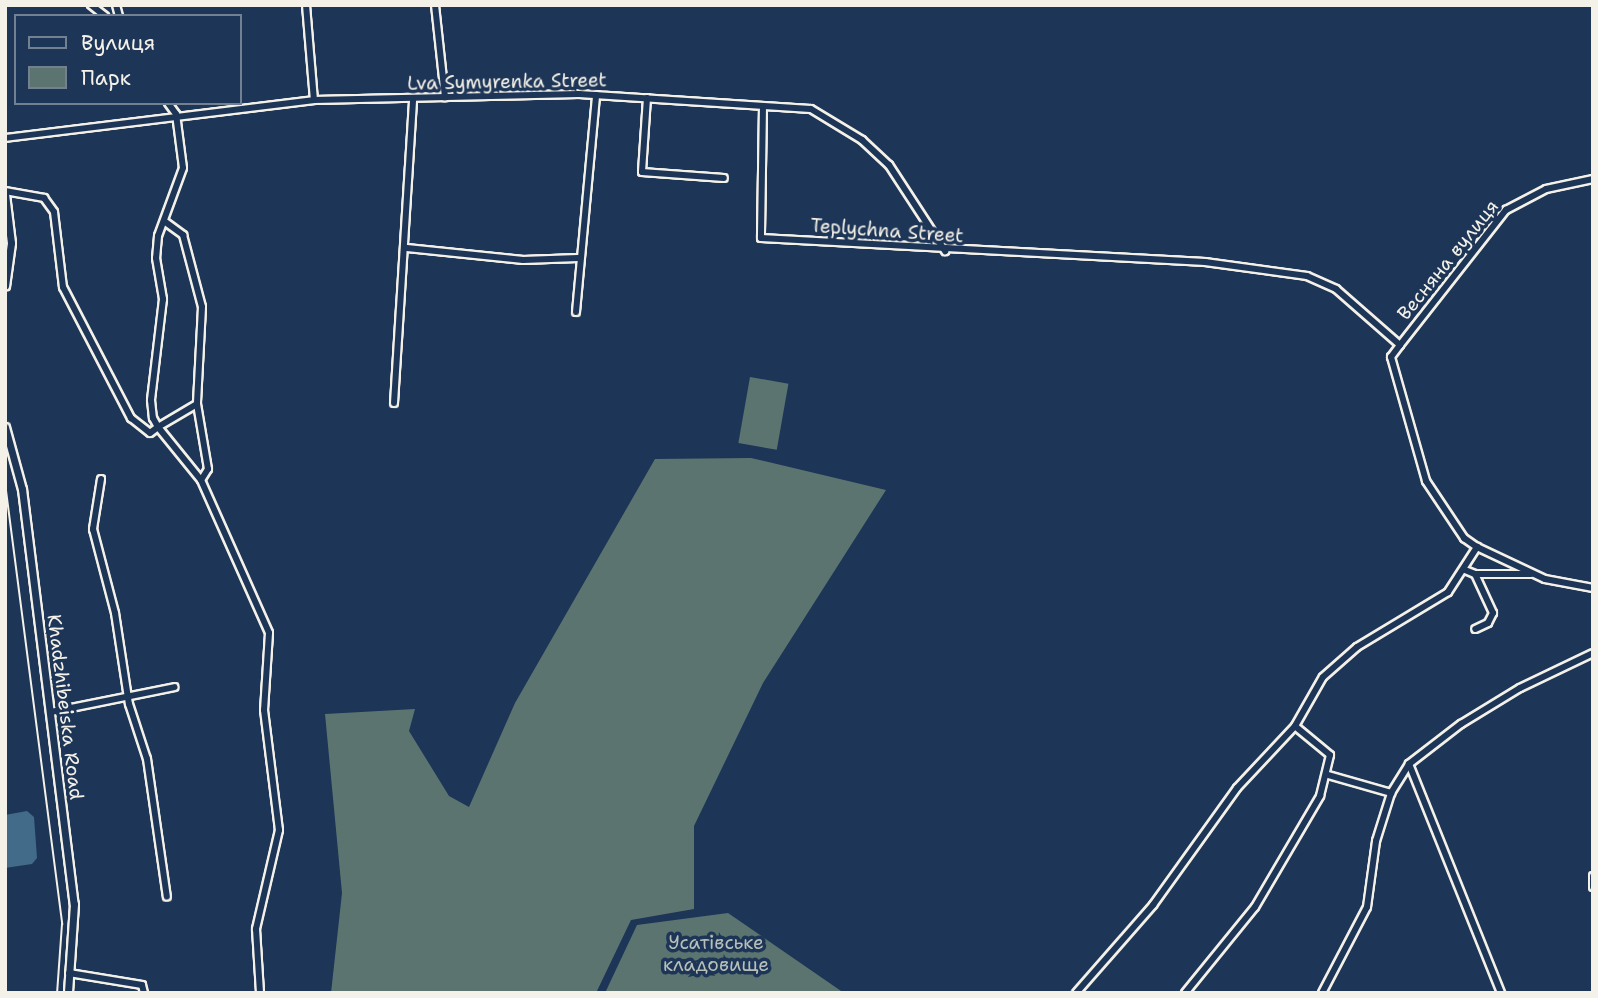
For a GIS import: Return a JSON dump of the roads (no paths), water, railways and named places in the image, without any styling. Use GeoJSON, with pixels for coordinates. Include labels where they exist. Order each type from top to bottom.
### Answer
{"type":"FeatureCollection","features":[{"type":"Feature","properties":{"kind":"street"},"geometry":{"type":"LineString","coordinates":[[306,5],[314,100]]}},
{"type":"Feature","properties":{"kind":"street"},"geometry":{"type":"LineString","coordinates":[[435,5],[445,97]]}},
{"type":"Feature","properties":{"kind":"street"},"geometry":{"type":"LineString","coordinates":[[576,312],[578,258],[596,95]]}},
{"type":"Feature","properties":{"kind":"street","name":"Lva Symyrenka Street"},"geometry":{"type":"LineString","coordinates":[[5,138],[176,114],[314,100],[596,95],[811,109],[862,140],[889,165],[945,251]]}},
{"type":"Feature","properties":{"kind":"street"},"geometry":{"type":"LineString","coordinates":[[647,98],[642,172],[724,178]]}},
{"type":"Feature","properties":{"kind":"street"},"geometry":{"type":"LineString","coordinates":[[394,403],[407,248],[413,99]]}},
{"type":"Feature","properties":{"kind":"street"},"geometry":{"type":"LineString","coordinates":[[169,105],[176,114],[183,168],[164,221],[156,258],[163,299],[150,400],[158,427],[201,480],[268,633],[264,710],[279,830],[256,929],[260,993]]}},
{"type":"Feature","properties":{"kind":"street","name":"Teplychna Street"},"geometry":{"type":"LineString","coordinates":[[763,106],[761,237],[945,251],[1186,260]]}},
{"type":"Feature","properties":{"kind":"street","name":"Весняна вулиця"},"geometry":{"type":"LineString","coordinates":[[1186,260],[1307,276],[1326,283],[1400,345],[1506,210],[1532,194],[1593,179]]}},
{"type":"Feature","properties":{"kind":"street"},"geometry":{"type":"LineString","coordinates":[[5,286],[11,243],[5,192],[44,198],[54,212],[58,271],[70,303],[117,382],[131,418],[150,433],[197,404]]}},
{"type":"Feature","properties":{"kind":"street"},"geometry":{"type":"LineString","coordinates":[[164,221],[183,234],[202,307],[197,404],[208,469],[201,480]]}},
{"type":"Feature","properties":{"kind":"street"},"geometry":{"type":"LineString","coordinates":[[407,248],[523,260],[578,258]]}},
{"type":"Feature","properties":{"kind":"street"},"geometry":{"type":"LineString","coordinates":[[1076,993],[1146,914],[1237,788],[1295,726],[1314,688],[1340,660],[1411,612],[1437,600],[1465,570],[1468,555],[1464,538],[1426,481],[1417,458],[1391,357],[1400,345]]}},
{"type":"Feature","properties":{"kind":"street","name":"Khadzhibeiska Road"},"geometry":{"type":"LineString","coordinates":[[5,428],[22,489],[74,904],[68,993]]}},
{"type":"Feature","properties":{"kind":"street"},"geometry":{"type":"LineString","coordinates":[[101,479],[93,529],[115,613],[130,699],[155,796],[167,897]]}},
{"type":"Feature","properties":{"kind":"street"},"geometry":{"type":"LineString","coordinates":[[1464,538],[1533,574],[1592,590]]}},
{"type":"Feature","properties":{"kind":"street"},"geometry":{"type":"LineString","coordinates":[[1468,555],[1477,547]]}},
{"type":"Feature","properties":{"kind":"street"},"geometry":{"type":"LineString","coordinates":[[1465,570],[1475,574],[1533,574]]}},
{"type":"Feature","properties":{"kind":"street"},"geometry":{"type":"LineString","coordinates":[[1475,574],[1493,614],[1488,623],[1475,629]]}},
{"type":"Feature","properties":{"kind":"street"},"geometry":{"type":"LineString","coordinates":[[1322,993],[1367,907],[1376,841],[1391,793],[1409,764],[1473,716],[1593,653]]}},
{"type":"Feature","properties":{"kind":"street"},"geometry":{"type":"LineString","coordinates":[[51,712],[130,699],[176,687]]}},
{"type":"Feature","properties":{"kind":"street"},"geometry":{"type":"LineString","coordinates":[[1185,993],[1273,880],[1328,775],[1330,755],[1295,726]]}},
{"type":"Feature","properties":{"kind":"street"},"geometry":{"type":"LineString","coordinates":[[1409,764],[1502,993]]}},
{"type":"Feature","properties":{"kind":"street"},"geometry":{"type":"LineString","coordinates":[[1328,775],[1391,793]]}},
{"type":"Feature","properties":{"kind":"street"},"geometry":{"type":"LineString","coordinates":[[1593,876],[1593,887]]}},
{"type":"Feature","properties":{"kind":"street"},"geometry":{"type":"LineString","coordinates":[[69,973],[142,985],[144,993]]}},
{"type":"Feature","properties":{"kind":"water"},"geometry":{"type":"Polygon","coordinates":[[[27,811],[34,817],[37,858],[32,864],[5,868],[5,815],[27,811]]]}},
{"type":"Feature","properties":{"kind":"tram line"},"geometry":{"type":"LineString","coordinates":[[5,483],[62,924],[57,993]]}},
{"type":"Feature","properties":{"kind":"park label","name":"Усатівське кладовище"},"geometry":{"type":"Point","coordinates":[716,954]}}]}
